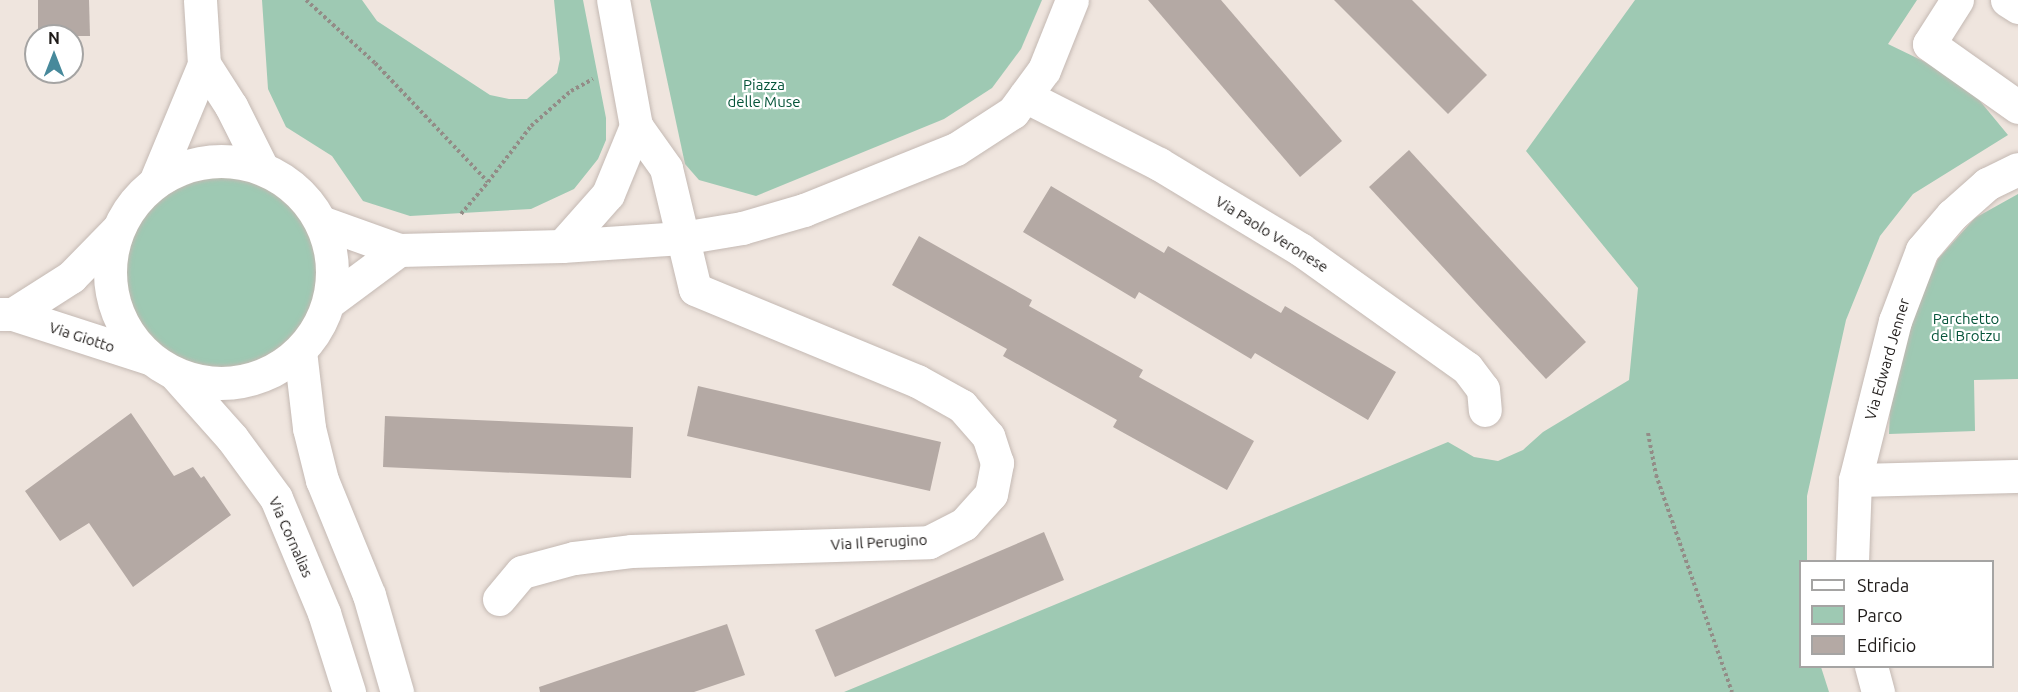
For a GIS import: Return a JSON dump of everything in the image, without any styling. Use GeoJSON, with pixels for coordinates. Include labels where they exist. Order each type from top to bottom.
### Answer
{"type":"FeatureCollection","features":[{"type":"Feature","properties":{"kind":"street"},"geometry":{"type":"LineString","coordinates":[[155,182],[204,64],[200,0]]}},
{"type":"Feature","properties":{"kind":"street"},"geometry":{"type":"LineString","coordinates":[[613,0],[636,126],[666,168],[682,237]]}},
{"type":"Feature","properties":{"kind":"street"},"geometry":{"type":"LineString","coordinates":[[321,222],[399,250],[562,246],[682,237],[742,228],[877,183],[956,148],[1013,112],[1044,70],[1072,0]]}},
{"type":"Feature","properties":{"kind":"street"},"geometry":{"type":"LineString","coordinates":[[1957,0],[1929,44],[2018,107]]}},
{"type":"Feature","properties":{"kind":"street"},"geometry":{"type":"LineString","coordinates":[[2007,0],[2018,7]]}},
{"type":"Feature","properties":{"kind":"street"},"geometry":{"type":"LineString","coordinates":[[204,64],[231,106],[262,168]]}},
{"type":"Feature","properties":{"kind":"street","name":"Via Paolo Veronese"},"geometry":{"type":"LineString","coordinates":[[1025,96],[1159,164],[1300,249],[1467,368],[1483,389],[1485,410]]}},
{"type":"Feature","properties":{"kind":"street"},"geometry":{"type":"LineString","coordinates":[[562,246],[608,194],[636,126]]}},
{"type":"Feature","properties":{"kind":"street"},"geometry":{"type":"LineString","coordinates":[[117,230],[137,198],[155,182],[179,169],[207,161],[235,161],[262,168],[296,190],[321,222],[332,261],[328,302]]}},
{"type":"Feature","properties":{"kind":"street","name":"Via Edward Jenner"},"geometry":{"type":"LineString","coordinates":[[1852,560],[1855,480],[1895,321],[1922,250],[1952,214],[1987,184],[2018,169]]}},
{"type":"Feature","properties":{"kind":"street","name":"Via Giotto"},"geometry":{"type":"LineString","coordinates":[[7,314],[71,277],[117,230]]}},
{"type":"Feature","properties":{"kind":"street","name":"Via Cornalias"},"geometry":{"type":"LineString","coordinates":[[117,230],[110,260],[113,300],[129,336],[163,367],[232,438],[276,498],[324,613],[349,692]]}},
{"type":"Feature","properties":{"kind":"street","name":"Via Il Perugino"},"geometry":{"type":"LineString","coordinates":[[499,598],[522,572],[574,558],[631,551],[929,542],[964,524],[991,494],[998,463],[988,436],[962,406],[917,381],[694,289],[682,237]]}},
{"type":"Feature","properties":{"kind":"street"},"geometry":{"type":"LineString","coordinates":[[328,302],[399,250]]}},
{"type":"Feature","properties":{"kind":"street","name":"Via Giotto"},"geometry":{"type":"LineString","coordinates":[[7,314],[219,384],[242,381],[283,365],[300,351],[317,328],[328,302]]}},
{"type":"Feature","properties":{"kind":"street"},"geometry":{"type":"LineString","coordinates":[[300,351],[309,428],[322,480],[369,595],[397,692]]}},
{"type":"Feature","properties":{"kind":"street"},"geometry":{"type":"LineString","coordinates":[[1855,480],[2018,476]]}},
{"type":"Feature","properties":{"kind":"street"},"geometry":{"type":"LineString","coordinates":[[1872,668],[1878,692]]}},
{"type":"Feature","properties":{"kind":"path"},"geometry":{"type":"LineString","coordinates":[[306,0],[375,63],[488,182],[531,126],[570,92],[606,72],[626,69]]}},
{"type":"Feature","properties":{"kind":"path"},"geometry":{"type":"LineString","coordinates":[[1648,433],[1656,475],[1732,692]]}},
{"type":"Feature","properties":{"kind":"green space"},"geometry":{"type":"Polygon","coordinates":[[[262,0],[362,0],[377,21],[490,95],[509,99],[527,99],[557,73],[560,59],[554,0],[583,0],[606,118],[606,140],[598,159],[574,189],[531,209],[410,216],[363,201],[332,156],[286,127],[268,89],[262,0]]]}},
{"type":"Feature","properties":{"kind":"green space","name":"Piazza delle Muse"},"geometry":{"type":"Polygon","coordinates":[[[650,0],[1042,0],[1021,49],[992,88],[944,119],[756,196],[699,180],[685,164],[650,0]]]}},
{"type":"Feature","properties":{"kind":"green space"},"geometry":{"type":"Polygon","coordinates":[[[1635,0],[1917,0],[1888,44],[1952,75],[1975,95],[2008,135],[1913,194],[1880,236],[1846,320],[1807,496],[1807,560],[1799,560],[1799,668],[1821,668],[1829,692],[844,692],[1448,442],[1474,457],[1498,461],[1523,450],[1543,432],[1629,380],[1638,288],[1526,151],[1635,0]]]}},
{"type":"Feature","properties":{"kind":"green space"},"geometry":{"type":"Polygon","coordinates":[[[222,176],[259,183],[290,204],[311,235],[318,272],[311,309],[290,340],[259,361],[222,368],[185,361],[154,340],[133,309],[126,272],[133,235],[154,204],[185,183],[222,176]]]}},
{"type":"Feature","properties":{"kind":"green space","name":"Parchetto del Brotzu"},"geometry":{"type":"Polygon","coordinates":[[[2018,194],[2018,379],[1974,380],[1975,431],[1889,434],[1890,409],[1912,318],[1938,259],[1975,218],[2018,194]]]}},
{"type":"Feature","properties":{"kind":"building"},"geometry":{"type":"Polygon","coordinates":[[[38,0],[89,0],[90,36],[84,36],[84,24],[38,24],[38,0]]]}},
{"type":"Feature","properties":{"kind":"building"},"geometry":{"type":"Polygon","coordinates":[[[1148,0],[1221,0],[1342,141],[1300,177],[1148,0]]]}},
{"type":"Feature","properties":{"kind":"building"},"geometry":{"type":"Polygon","coordinates":[[[1334,0],[1412,0],[1487,75],[1448,114],[1334,0]]]}},
{"type":"Feature","properties":{"kind":"building"},"geometry":{"type":"Polygon","coordinates":[[[1409,150],[1586,342],[1546,379],[1369,187],[1409,150]]]}},
{"type":"Feature","properties":{"kind":"building"},"geometry":{"type":"Polygon","coordinates":[[[1051,186],[1164,253],[1168,246],[1281,313],[1285,306],[1396,372],[1368,420],[1255,353],[1251,359],[1139,292],[1135,299],[1023,232],[1051,186]]]}},
{"type":"Feature","properties":{"kind":"building"},"geometry":{"type":"Polygon","coordinates":[[[919,236],[1032,300],[1029,306],[1143,370],[1139,377],[1254,441],[1227,490],[1113,427],[1117,420],[1003,356],[1007,349],[892,285],[919,236]]]}},
{"type":"Feature","properties":{"kind":"building"},"geometry":{"type":"Polygon","coordinates":[[[698,386],[941,442],[930,491],[687,436],[698,386]]]}},
{"type":"Feature","properties":{"kind":"building"},"geometry":{"type":"Polygon","coordinates":[[[131,413],[174,476],[193,467],[201,478],[204,476],[231,515],[133,587],[89,523],[60,541],[25,491],[131,413]]]}},
{"type":"Feature","properties":{"kind":"building"},"geometry":{"type":"Polygon","coordinates":[[[385,416],[633,427],[631,478],[383,467],[385,416]]]}},
{"type":"Feature","properties":{"kind":"building"},"geometry":{"type":"Polygon","coordinates":[[[1044,532],[1064,580],[835,677],[815,630],[1044,532]]]}},
{"type":"Feature","properties":{"kind":"building"},"geometry":{"type":"Polygon","coordinates":[[[727,624],[745,675],[694,692],[540,692],[539,687],[727,624]]]}}]}
